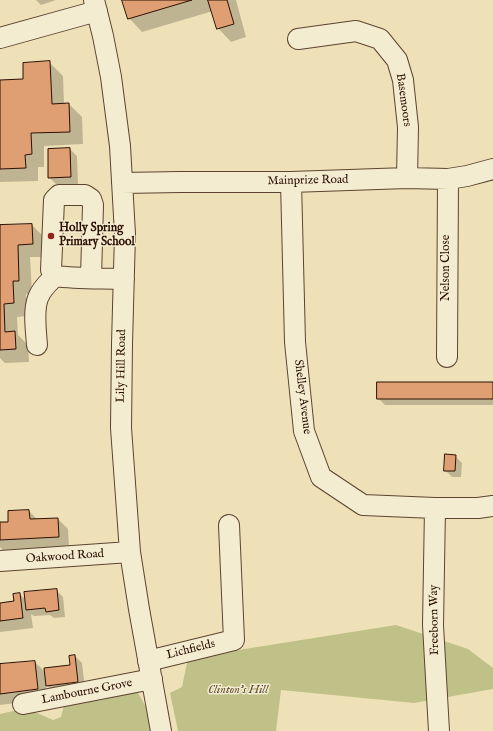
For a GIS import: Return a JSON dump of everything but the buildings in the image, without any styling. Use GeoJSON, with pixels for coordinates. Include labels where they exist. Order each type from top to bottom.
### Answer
{"type":"FeatureCollection","features":[{"type":"Feature","properties":{"kind":"street"},"geometry":{"type":"LineString","coordinates":[[0,38],[96,6]]}},
{"type":"Feature","properties":{"kind":"street","name":"Lily Hill Road"},"geometry":{"type":"LineString","coordinates":[[96,6],[111,77],[120,146],[125,234],[121,428],[130,552],[161,731]]}},
{"type":"Feature","properties":{"kind":"street","name":"Basemoors"},"geometry":{"type":"LineString","coordinates":[[298,39],[356,31],[380,40],[397,60],[403,80],[408,127],[407,178]]}},
{"type":"Feature","properties":{"kind":"street","name":"Mainprize Road"},"geometry":{"type":"LineString","coordinates":[[122,183],[291,182],[407,178],[448,179],[493,169]]}},
{"type":"Feature","properties":{"kind":"street","name":"Nelson Close"},"geometry":{"type":"LineString","coordinates":[[446,357],[448,179]]}},
{"type":"Feature","properties":{"kind":"street","name":"Shelley Avenue"},"geometry":{"type":"LineString","coordinates":[[291,182],[295,342],[304,431],[321,477],[363,505],[435,508],[478,508],[493,506]]}},
{"type":"Feature","properties":{"kind":"street"},"geometry":{"type":"LineString","coordinates":[[91,278],[93,206],[91,199],[85,195],[59,195],[54,200],[51,270],[55,276],[65,278],[124,279]]}},
{"type":"Feature","properties":{"kind":"street"},"geometry":{"type":"LineString","coordinates":[[37,345],[36,307],[38,297],[45,286],[55,276]]}},
{"type":"Feature","properties":{"kind":"street","name":"Freeborn Way"},"geometry":{"type":"LineString","coordinates":[[435,508],[433,625],[439,731]]}},
{"type":"Feature","properties":{"kind":"street","name":"Lichfields"},"geometry":{"type":"LineString","coordinates":[[150,670],[234,640],[229,525]]}},
{"type":"Feature","properties":{"kind":"street","name":"Oakwood Road"},"geometry":{"type":"LineString","coordinates":[[0,561],[130,552]]}},
{"type":"Feature","properties":{"kind":"street","name":"Lambourne Grove"},"geometry":{"type":"LineString","coordinates":[[22,704],[150,670]]}},
{"type":"Feature","properties":{"kind":"green space","name":"Clinton's Hill"},"geometry":{"type":"Polygon","coordinates":[[[396,625],[468,649],[493,668],[493,689],[414,703],[281,690],[276,731],[178,731],[170,693],[182,687],[188,658],[396,625]]]}},
{"type":"Feature","properties":{"kind":"green space"},"geometry":{"type":"Polygon","coordinates":[[[136,689],[154,722],[155,731],[0,731],[0,714],[26,708],[53,720],[61,717],[64,705],[136,689]]]}},
{"type":"Feature","properties":{"kind":"place","name":"Holly Spring Primary School"},"geometry":{"type":"Point","coordinates":[51,236]}}]}
